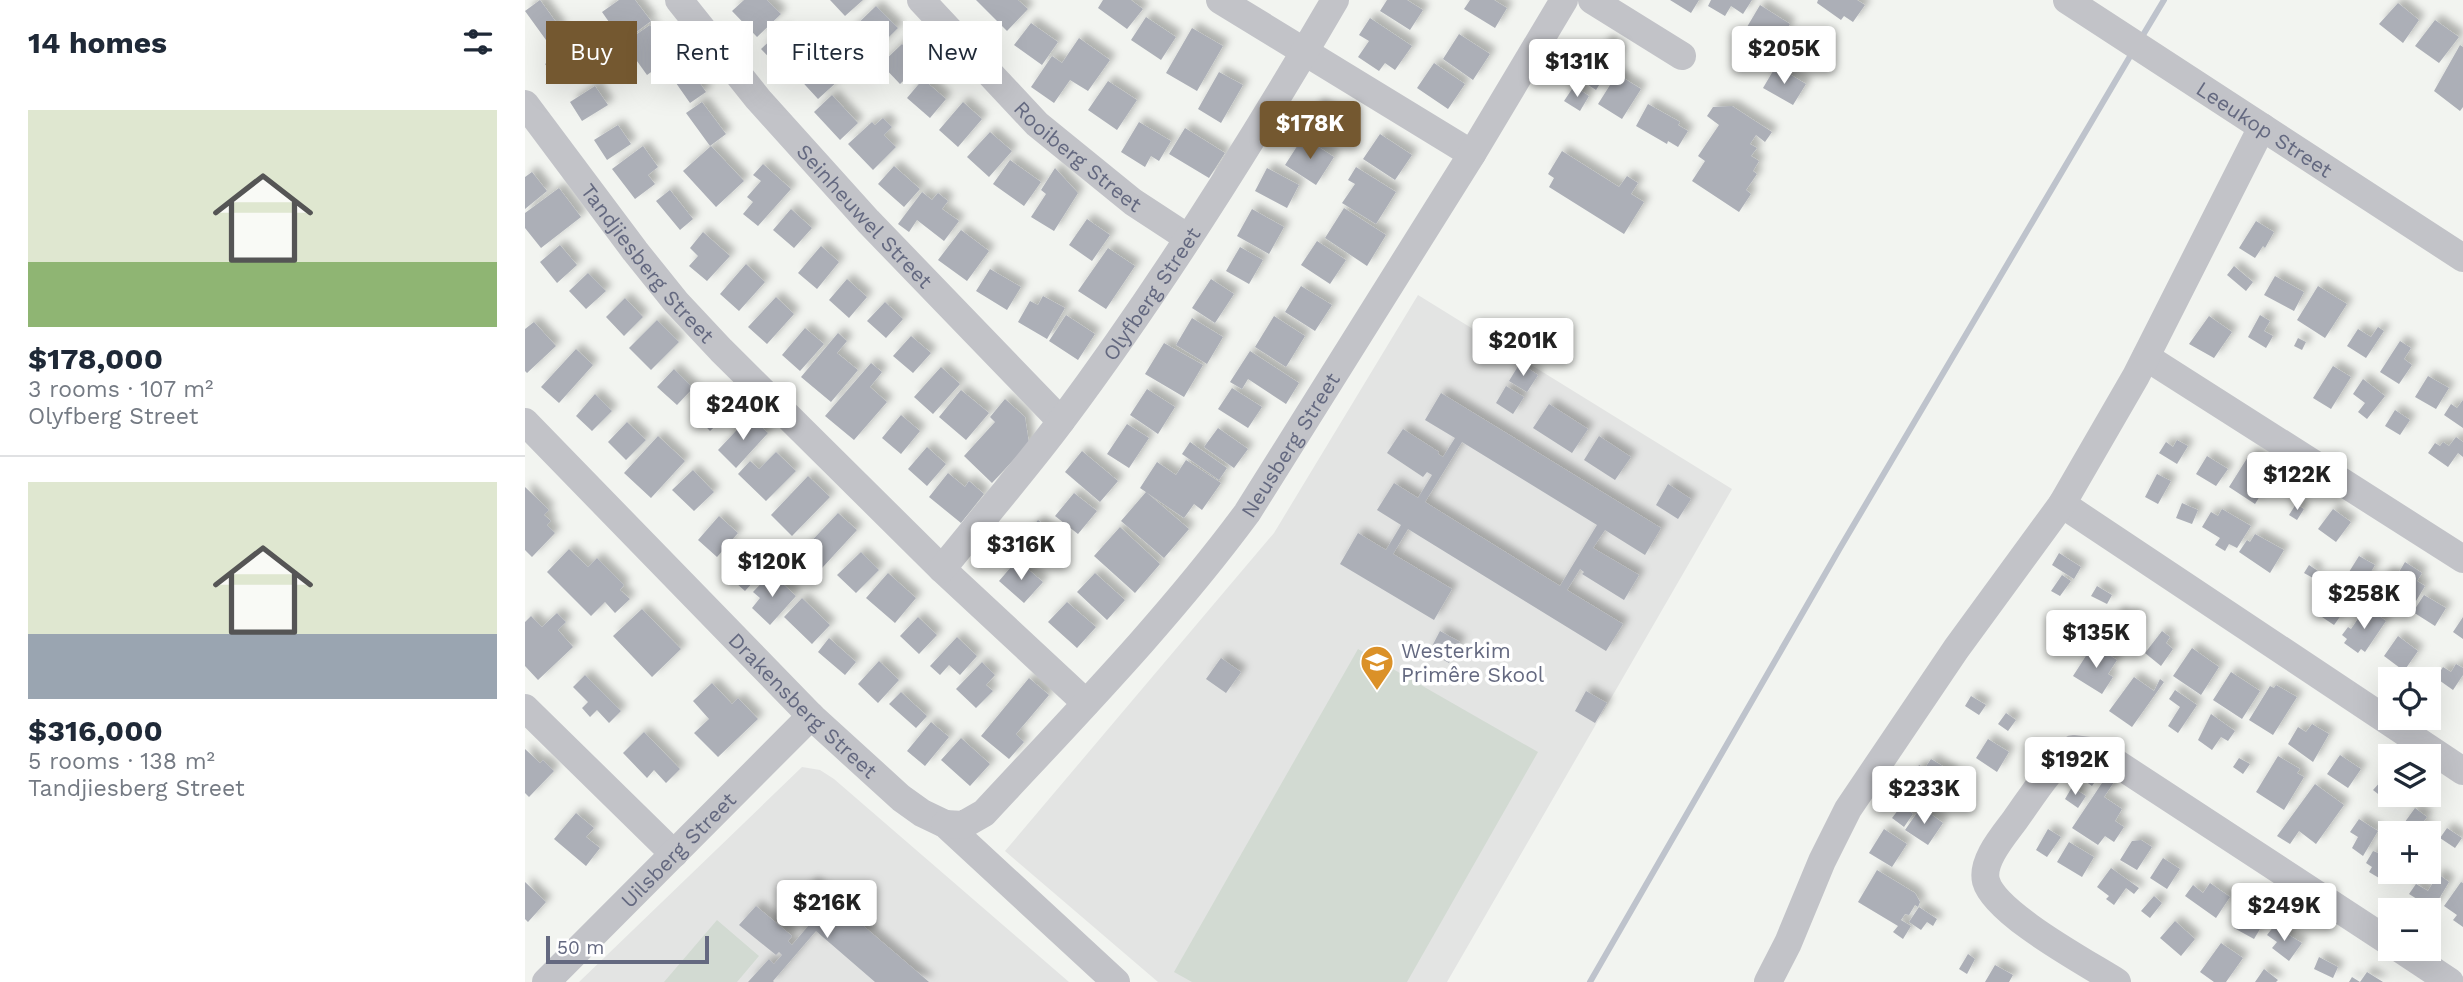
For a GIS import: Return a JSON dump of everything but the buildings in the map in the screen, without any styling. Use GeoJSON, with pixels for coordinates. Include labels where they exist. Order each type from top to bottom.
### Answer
{"type":"FeatureCollection","features":[{"type":"Feature","properties":{"kind":"street","name":"Seinheuwel Street"},"geometry":{"type":"LineString","coordinates":[[679,0],[758,99],[859,211],[1061,421]]}},
{"type":"Feature","properties":{"kind":"street","name":"Rooiberg Street"},"geometry":{"type":"LineString","coordinates":[[921,0],[1037,124],[1133,202],[1188,238]]}},
{"type":"Feature","properties":{"kind":"street"},"geometry":{"type":"LineString","coordinates":[[1220,0],[1472,154]]}},
{"type":"Feature","properties":{"kind":"street","name":"Olyfberg Street"},"geometry":{"type":"LineString","coordinates":[[942,569],[1061,421],[1130,324],[1188,238],[1335,0]]}},
{"type":"Feature","properties":{"kind":"street","name":"Neusberg Street"},"geometry":{"type":"LineString","coordinates":[[945,824],[963,825],[984,814],[1172,609],[1212,561],[1247,513],[1472,154],[1564,0]]}},
{"type":"Feature","properties":{"kind":"street"},"geometry":{"type":"LineString","coordinates":[[1592,0],[1682,56]]}},
{"type":"Feature","properties":{"kind":"street","name":"Leeukop Street"},"geometry":{"type":"LineString","coordinates":[[2067,0],[2463,258]]}},
{"type":"Feature","properties":{"kind":"street","name":"Tandjiesberg Street"},"geometry":{"type":"LineString","coordinates":[[525,104],[676,302],[942,569],[1086,703]]}},
{"type":"Feature","properties":{"kind":"street"},"geometry":{"type":"LineString","coordinates":[[1772,980],[1822,861],[1848,809],[1957,649],[2062,504],[2146,357],[2262,127]]}},
{"type":"Feature","properties":{"kind":"street"},"geometry":{"type":"LineString","coordinates":[[2146,357],[2463,559]]}},
{"type":"Feature","properties":{"kind":"street","name":"Drakensberg Street"},"geometry":{"type":"LineString","coordinates":[[525,422],[811,716],[901,798],[922,813],[945,824],[1116,982]]}},
{"type":"Feature","properties":{"kind":"street"},"geometry":{"type":"LineString","coordinates":[[2062,504],[2463,771]]}},
{"type":"Feature","properties":{"kind":"street"},"geometry":{"type":"LineString","coordinates":[[525,708],[674,854]]}},
{"type":"Feature","properties":{"kind":"street","name":"Uilsberg Street"},"geometry":{"type":"LineString","coordinates":[[546,982],[811,716]]}},
{"type":"Feature","properties":{"kind":"street"},"geometry":{"type":"LineString","coordinates":[[2117,982],[2015,917],[1995,897],[1986,881],[1987,864],[1999,842],[2059,761],[2073,749],[2089,751],[2113,761],[2378,934]]}},
{"type":"Feature","properties":{"kind":"street"},"geometry":{"type":"LineString","coordinates":[[2418,961],[2449,982]]}},
{"type":"Feature","properties":{"kind":"shaded area","name":"Westerkim Primêre Skool"},"geometry":{"type":"Polygon","coordinates":[[[1418,295],[1732,489],[1447,982],[1158,982],[1005,851],[1274,533],[1418,295]]]}},
{"type":"Feature","properties":{"kind":"shaded area"},"geometry":{"type":"Polygon","coordinates":[[[1358,649],[1538,752],[1407,982],[1192,982],[1174,972],[1358,649]]]}},
{"type":"Feature","properties":{"kind":"shaded area"},"geometry":{"type":"Polygon","coordinates":[[[802,767],[820,770],[834,779],[1069,982],[579,982],[802,767]]]}},
{"type":"Feature","properties":{"kind":"shaded area"},"geometry":{"type":"Polygon","coordinates":[[[717,920],[759,956],[737,982],[664,982],[717,920]]]}},
{"type":"Feature","properties":{"kind":"waterway"},"geometry":{"type":"LineString","coordinates":[[2140,40],[2164,0]]}},
{"type":"Feature","properties":{"kind":"waterway"},"geometry":{"type":"LineString","coordinates":[[1590,982],[1840,548],[2132,53]]}},
{"type":"Feature","properties":{"kind":"place","name":"Westerkim Primêre Skool"},"geometry":{"type":"Point","coordinates":[1377,692]}}]}
